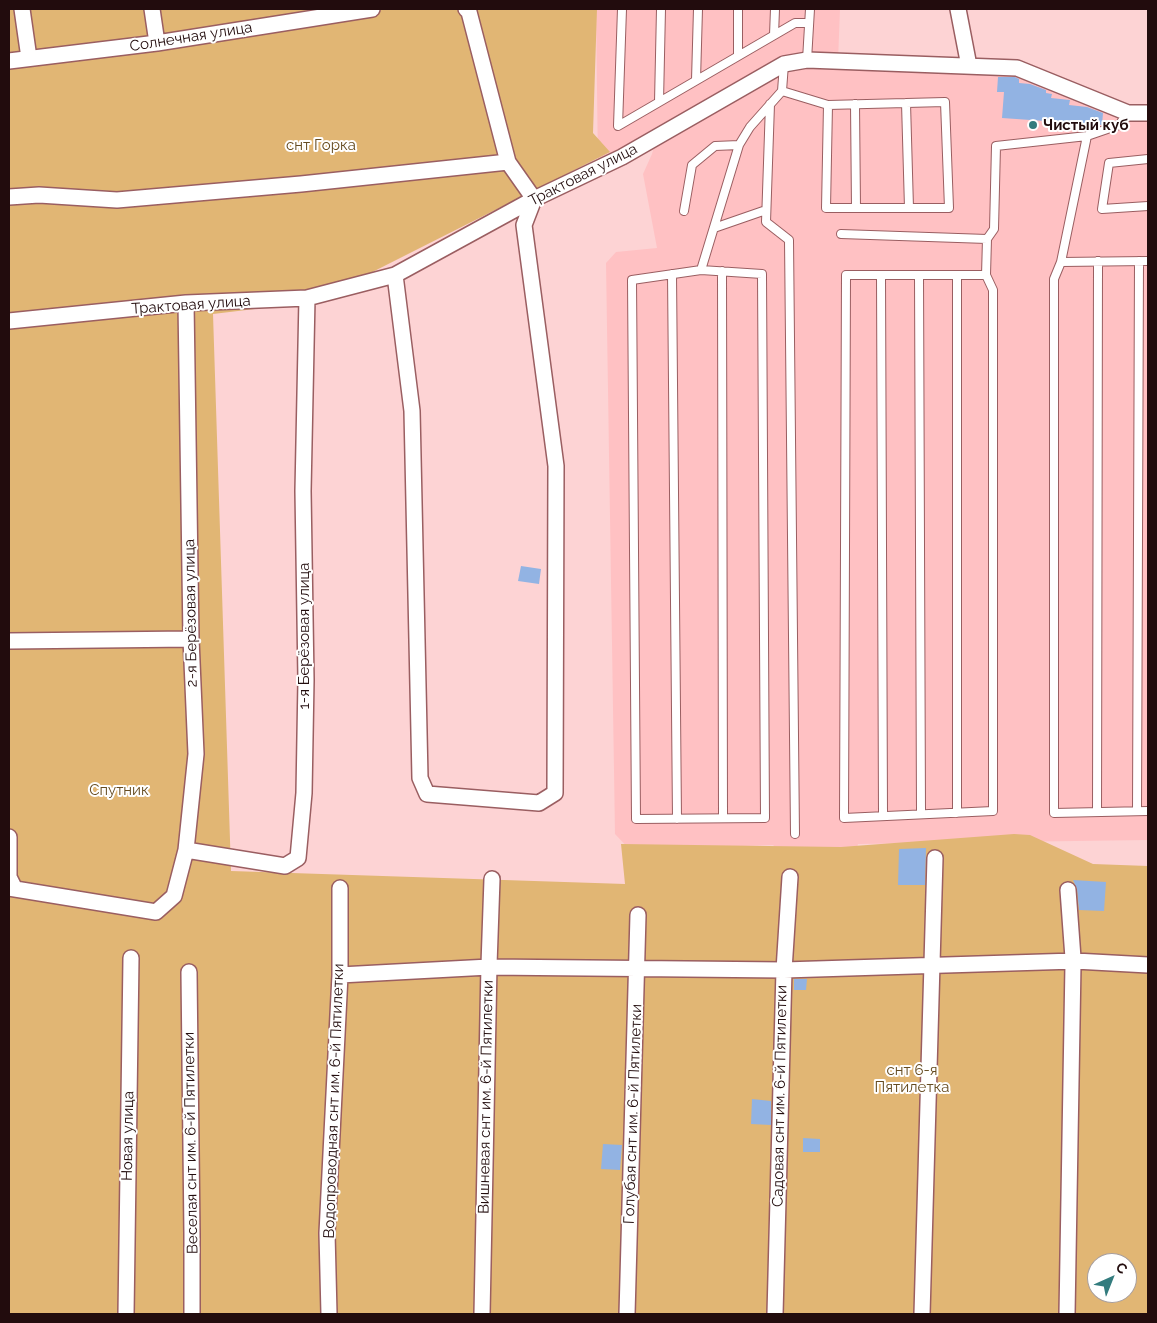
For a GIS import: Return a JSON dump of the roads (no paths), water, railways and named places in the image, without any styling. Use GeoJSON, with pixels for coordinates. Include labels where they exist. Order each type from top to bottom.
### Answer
{"type":"FeatureCollection","features":[{"type":"Feature","properties":{"kind":"street"},"geometry":{"type":"LineString","coordinates":[[22,9],[29,58]]}},
{"type":"Feature","properties":{"kind":"street"},"geometry":{"type":"LineString","coordinates":[[152,9],[156,43]]}},
{"type":"Feature","properties":{"kind":"street","name":"Солнечная улица"},"geometry":{"type":"LineString","coordinates":[[9,61],[156,43],[372,9]]}},
{"type":"Feature","properties":{"kind":"street"},"geometry":{"type":"LineString","coordinates":[[395,275],[412,411],[420,778],[427,794],[539,803],[555,793],[556,466],[524,225],[534,199],[508,162],[469,12],[466,9]]}},
{"type":"Feature","properties":{"kind":"street"},"geometry":{"type":"LineString","coordinates":[[958,9],[969,66]]}},
{"type":"Feature","properties":{"kind":"street","name":"Трактовая улица"},"geometry":{"type":"LineString","coordinates":[[9,321],[186,303],[307,298],[395,275],[534,199],[622,157],[784,64],[807,60],[1017,68],[1128,113],[1148,113]]}},
{"type":"Feature","properties":{"kind":"street"},"geometry":{"type":"LineString","coordinates":[[9,197],[39,195],[117,200],[301,184],[508,162]]}},
{"type":"Feature","properties":{"kind":"street","name":"1-я Берёзовая улица"},"geometry":{"type":"LineString","coordinates":[[186,850],[286,866],[298,858],[304,793],[306,689],[303,490],[307,298]]}},
{"type":"Feature","properties":{"kind":"street","name":"2-я Берёзовая улица"},"geometry":{"type":"LineString","coordinates":[[12,889],[156,912],[174,896],[186,850],[196,754],[191,639],[186,303]]}},
{"type":"Feature","properties":{"kind":"street"},"geometry":{"type":"LineString","coordinates":[[9,641],[191,639]]}},
{"type":"Feature","properties":{"kind":"street"},"geometry":{"type":"LineString","coordinates":[[9,837],[9,877],[12,889]]}},
{"type":"Feature","properties":{"kind":"street"},"geometry":{"type":"LineString","coordinates":[[922,1314],[935,858]]}},
{"type":"Feature","properties":{"kind":"street","name":"Садовая снт им. 6-й Пятилетки"},"geometry":{"type":"LineString","coordinates":[[775,1314],[784,970],[790,877]]}},
{"type":"Feature","properties":{"kind":"street","name":"Вишневая снт им. 6-й Пятилетки"},"geometry":{"type":"LineString","coordinates":[[482,1314],[492,879]]}},
{"type":"Feature","properties":{"kind":"street","name":"Водопроводная снт им. 6-й Пятилетки"},"geometry":{"type":"LineString","coordinates":[[330,1314],[327,1233],[340,975],[340,888]]}},
{"type":"Feature","properties":{"kind":"street"},"geometry":{"type":"LineString","coordinates":[[1067,1314],[1074,961],[1068,890]]}},
{"type":"Feature","properties":{"kind":"street","name":"Голубая снт им. 6-й Пятилетки"},"geometry":{"type":"LineString","coordinates":[[627,1314],[638,915]]}},
{"type":"Feature","properties":{"kind":"street","name":"Новая улица"},"geometry":{"type":"LineString","coordinates":[[126,1314],[131,958]]}},
{"type":"Feature","properties":{"kind":"street"},"geometry":{"type":"LineString","coordinates":[[340,975],[489,967],[784,970],[1074,961],[1148,965]]}},
{"type":"Feature","properties":{"kind":"street","name":"Веселая снт им. 6-й Пятилетки"},"geometry":{"type":"LineString","coordinates":[[189,972],[192,1314]]}},
{"type":"Feature","properties":{"kind":"lane"},"geometry":{"type":"LineString","coordinates":[[622,9],[618,126],[795,23],[809,22]]}},
{"type":"Feature","properties":{"kind":"lane"},"geometry":{"type":"LineString","coordinates":[[659,102],[661,9]]}},
{"type":"Feature","properties":{"kind":"lane"},"geometry":{"type":"LineString","coordinates":[[696,80],[698,9]]}},
{"type":"Feature","properties":{"kind":"lane"},"geometry":{"type":"LineString","coordinates":[[738,9],[738,56]]}},
{"type":"Feature","properties":{"kind":"lane"},"geometry":{"type":"LineString","coordinates":[[774,35],[775,9]]}},
{"type":"Feature","properties":{"kind":"lane"},"geometry":{"type":"LineString","coordinates":[[807,60],[810,9]]}},
{"type":"Feature","properties":{"kind":"lane"},"geometry":{"type":"LineString","coordinates":[[701,270],[740,145],[750,127],[782,91],[784,64]]}},
{"type":"Feature","properties":{"kind":"lane"},"geometry":{"type":"LineString","coordinates":[[782,91],[828,105],[945,102],[949,208],[826,208],[828,105]]}},
{"type":"Feature","properties":{"kind":"lane"},"geometry":{"type":"LineString","coordinates":[[906,103],[909,208]]}},
{"type":"Feature","properties":{"kind":"lane"},"geometry":{"type":"LineString","coordinates":[[770,104],[766,222],[789,240],[795,834]]}},
{"type":"Feature","properties":{"kind":"lane"},"geometry":{"type":"LineString","coordinates":[[855,104],[856,208]]}},
{"type":"Feature","properties":{"kind":"lane"},"geometry":{"type":"LineString","coordinates":[[986,275],[846,275],[844,818],[993,811],[993,290],[986,275],[987,239],[994,229],[996,146],[1087,136],[1119,125],[1128,113]]}},
{"type":"Feature","properties":{"kind":"lane"},"geometry":{"type":"LineString","coordinates":[[1087,136],[1061,262],[1054,279],[1054,813],[1148,811]]}},
{"type":"Feature","properties":{"kind":"lane"},"geometry":{"type":"LineString","coordinates":[[684,211],[692,165],[715,146],[740,145]]}},
{"type":"Feature","properties":{"kind":"lane"},"geometry":{"type":"LineString","coordinates":[[1148,159],[1109,163],[1102,209],[1148,206]]}},
{"type":"Feature","properties":{"kind":"lane"},"geometry":{"type":"LineString","coordinates":[[714,228],[766,210]]}},
{"type":"Feature","properties":{"kind":"lane"},"geometry":{"type":"LineString","coordinates":[[840,234],[987,239]]}},
{"type":"Feature","properties":{"kind":"lane"},"geometry":{"type":"LineString","coordinates":[[1137,811],[1139,261]]}},
{"type":"Feature","properties":{"kind":"lane"},"geometry":{"type":"LineString","coordinates":[[1061,262],[1148,261]]}},
{"type":"Feature","properties":{"kind":"lane"},"geometry":{"type":"LineString","coordinates":[[1097,812],[1098,262]]}},
{"type":"Feature","properties":{"kind":"lane"},"geometry":{"type":"LineString","coordinates":[[701,270],[722,271],[762,274],[765,818],[636,819],[632,280],[701,270]]}},
{"type":"Feature","properties":{"kind":"lane"},"geometry":{"type":"LineString","coordinates":[[722,271],[723,818]]}},
{"type":"Feature","properties":{"kind":"lane"},"geometry":{"type":"LineString","coordinates":[[672,274],[677,819]]}},
{"type":"Feature","properties":{"kind":"lane"},"geometry":{"type":"LineString","coordinates":[[881,275],[883,816]]}},
{"type":"Feature","properties":{"kind":"lane"},"geometry":{"type":"LineString","coordinates":[[919,275],[921,814]]}},
{"type":"Feature","properties":{"kind":"lane"},"geometry":{"type":"LineString","coordinates":[[957,275],[957,813]]}},
{"type":"Feature","properties":{"kind":"place","name":"Чистый куб"},"geometry":{"type":"Point","coordinates":[1033,125]}},
{"type":"Feature","properties":{"kind":"park label","name":"снт Горка"},"geometry":{"type":"Point","coordinates":[321,145]}},
{"type":"Feature","properties":{"kind":"park label","name":"Спутник"},"geometry":{"type":"Point","coordinates":[119,790]}},
{"type":"Feature","properties":{"kind":"park label","name":"снт 6-я Пятилетка"},"geometry":{"type":"Point","coordinates":[912,1078]}}]}
